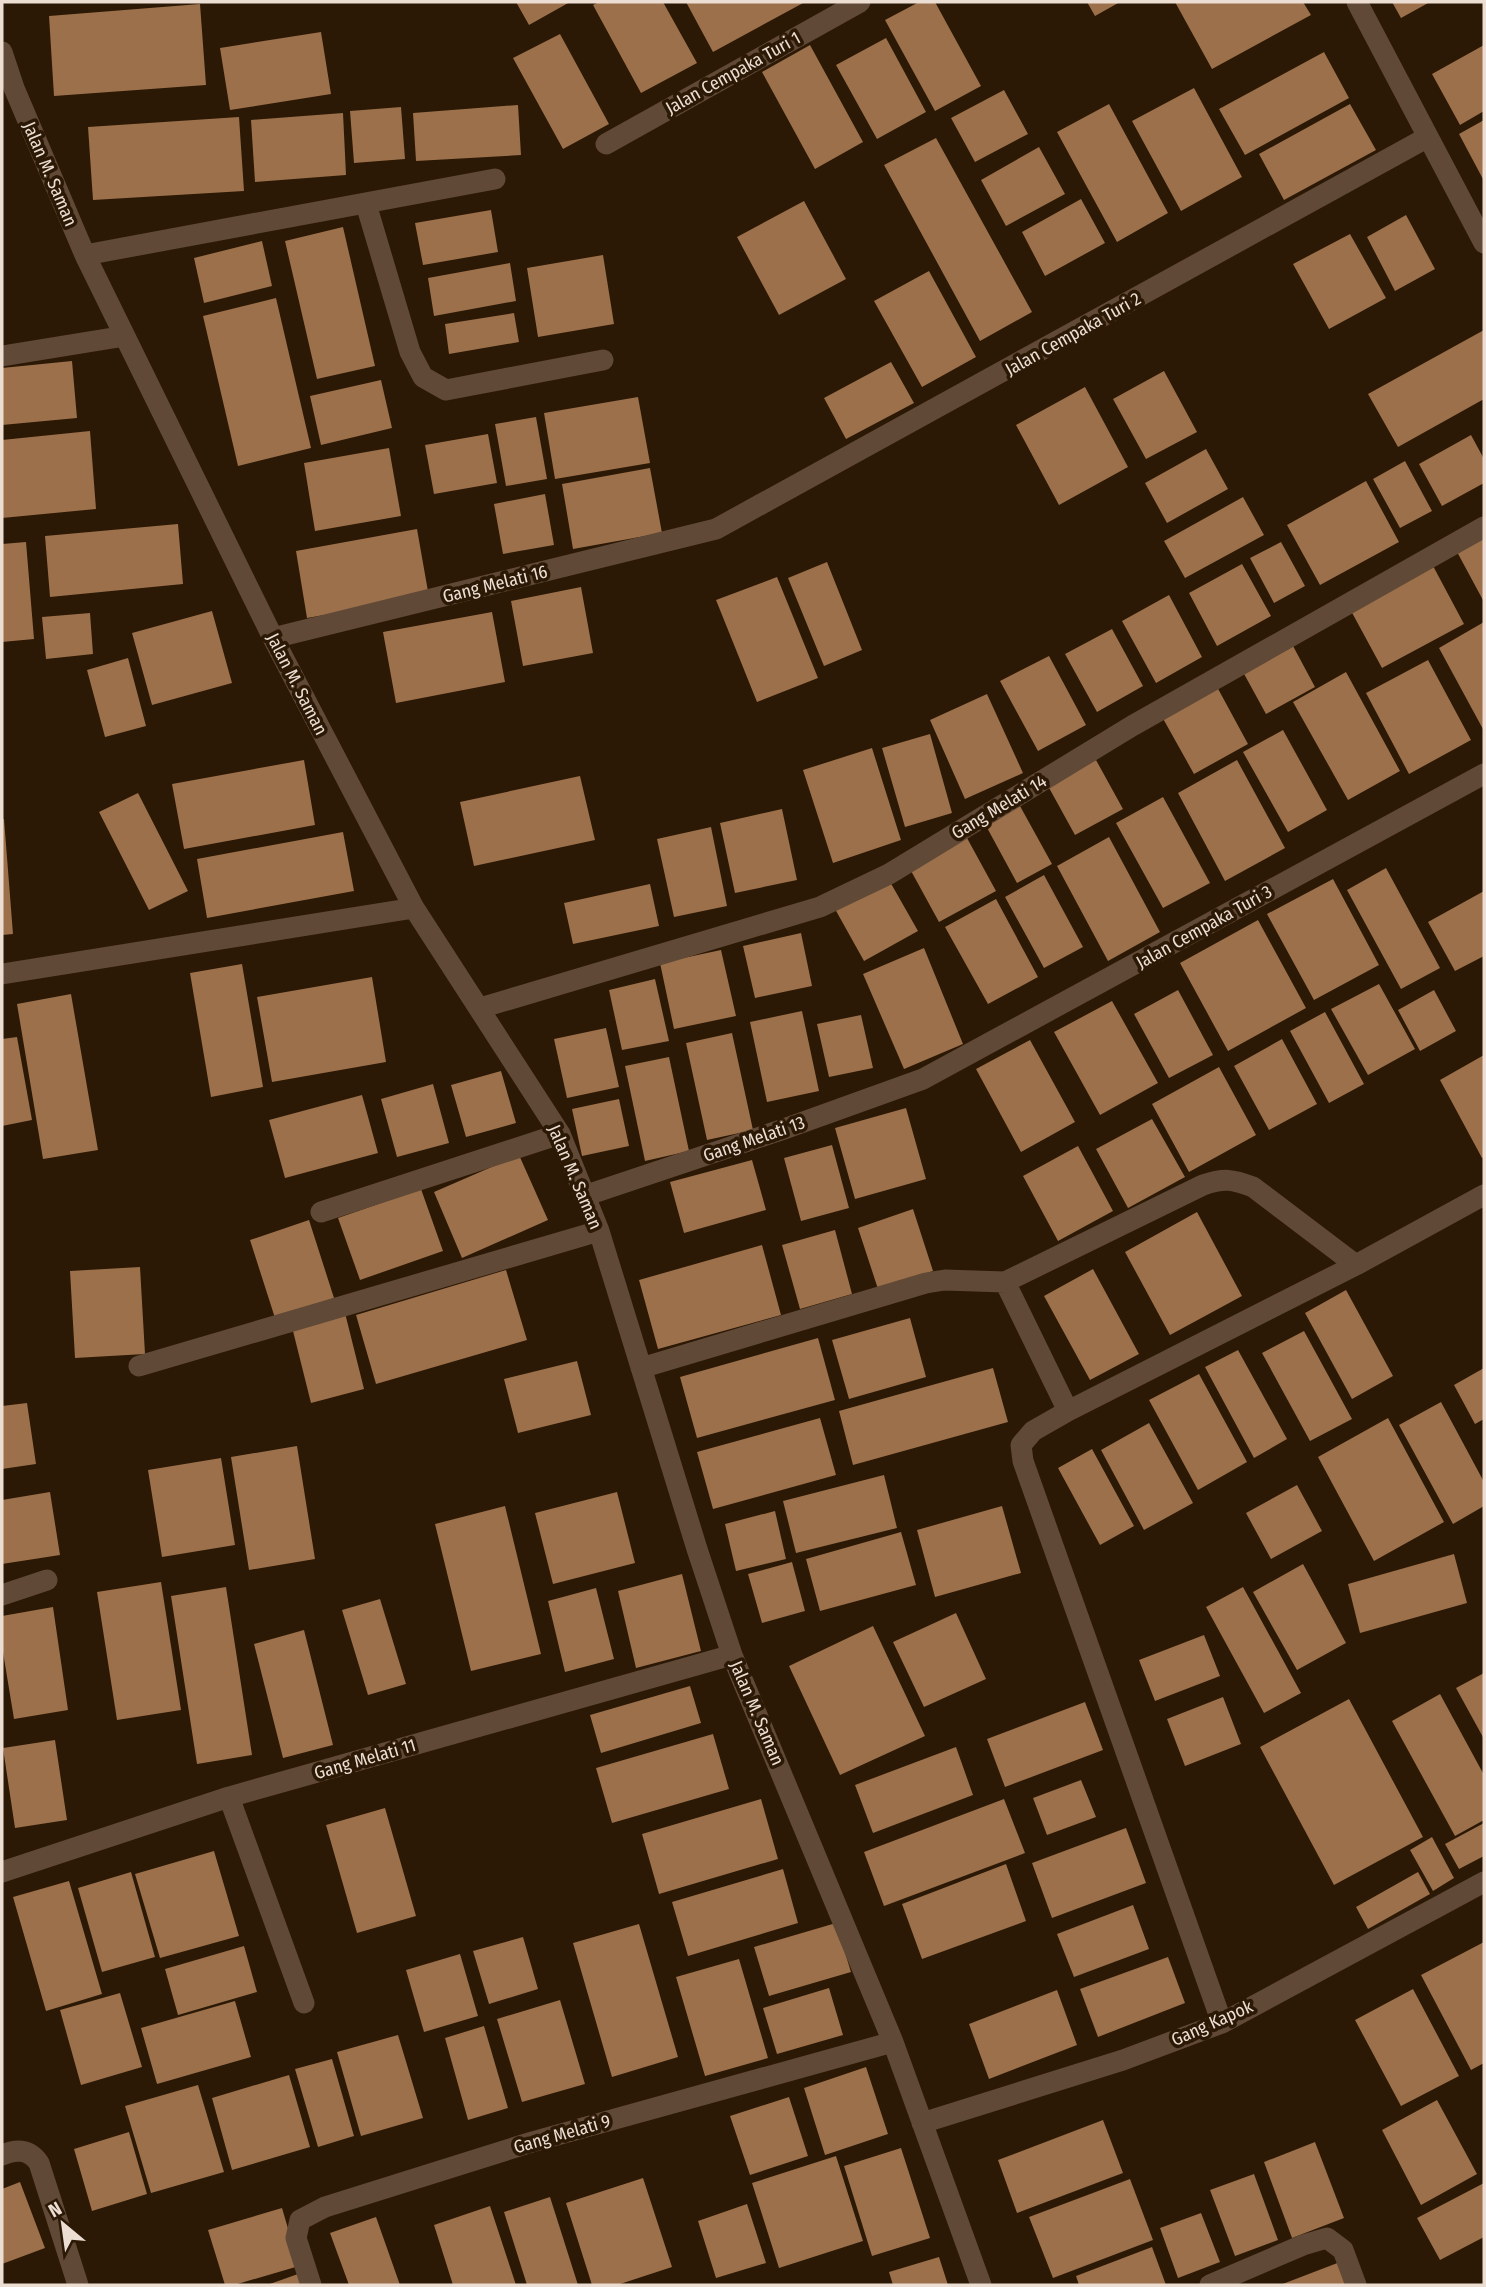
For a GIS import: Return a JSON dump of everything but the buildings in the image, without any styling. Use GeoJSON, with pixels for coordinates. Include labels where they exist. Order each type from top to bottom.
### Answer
{"type":"FeatureCollection","features":[{"type":"Feature","properties":{"kind":"street","name":"Jalan Cempaka Turi 1"},"geometry":{"type":"LineString","coordinates":[[606,144],[860,2]]}},
{"type":"Feature","properties":{"kind":"street"},"geometry":{"type":"LineString","coordinates":[[1357,2],[1484,243]]}},
{"type":"Feature","properties":{"kind":"street","name":"Jalan M. Saman"},"geometry":{"type":"LineString","coordinates":[[2,52],[14,88],[85,255],[273,638],[414,908],[560,1134],[599,1231],[732,1655],[893,2042],[981,2285]]}},
{"type":"Feature","properties":{"kind":"street","name":"Jalan Cempaka Turi 2"},"geometry":{"type":"LineString","coordinates":[[716,529],[1428,137]]}},
{"type":"Feature","properties":{"kind":"street"},"geometry":{"type":"LineString","coordinates":[[85,255],[495,179]]}},
{"type":"Feature","properties":{"kind":"street"},"geometry":{"type":"LineString","coordinates":[[366,204],[410,352],[423,377],[446,390],[603,360]]}},
{"type":"Feature","properties":{"kind":"street"},"geometry":{"type":"LineString","coordinates":[[2,356],[125,336]]}},
{"type":"Feature","properties":{"kind":"street","name":"Gang Melati 14"},"geometry":{"type":"LineString","coordinates":[[480,1008],[820,907],[850,894],[890,874],[1132,726],[1484,527]]}},
{"type":"Feature","properties":{"kind":"street","name":"Gang Melati 16"},"geometry":{"type":"LineString","coordinates":[[273,638],[716,529]]}},
{"type":"Feature","properties":{"kind":"street","name":"Jalan Cempaka Turi 3"},"geometry":{"type":"LineString","coordinates":[[923,1079],[1484,774]]}},
{"type":"Feature","properties":{"kind":"street"},"geometry":{"type":"LineString","coordinates":[[2,974],[414,908]]}},
{"type":"Feature","properties":{"kind":"street","name":"Gang Melati 13"},"geometry":{"type":"LineString","coordinates":[[584,1196],[923,1079]]}},
{"type":"Feature","properties":{"kind":"street"},"geometry":{"type":"LineString","coordinates":[[321,1212],[560,1134]]}},
{"type":"Feature","properties":{"kind":"street"},"geometry":{"type":"LineString","coordinates":[[641,1368],[926,1283],[946,1280],[1005,1282],[1203,1185],[1222,1179],[1253,1187],[1356,1265]]}},
{"type":"Feature","properties":{"kind":"street"},"geometry":{"type":"LineString","coordinates":[[1222,2023],[1023,1461],[1021,1445],[1033,1431],[1068,1412],[1356,1265],[1484,1195]]}},
{"type":"Feature","properties":{"kind":"street"},"geometry":{"type":"LineString","coordinates":[[139,1366],[599,1231]]}},
{"type":"Feature","properties":{"kind":"street"},"geometry":{"type":"LineString","coordinates":[[1005,1282],[1068,1412]]}},
{"type":"Feature","properties":{"kind":"street"},"geometry":{"type":"LineString","coordinates":[[2,1595],[47,1580]]}},
{"type":"Feature","properties":{"kind":"street","name":"Gang Melati 11"},"geometry":{"type":"LineString","coordinates":[[2,1872],[229,1797],[732,1655]]}},
{"type":"Feature","properties":{"kind":"street"},"geometry":{"type":"LineString","coordinates":[[229,1797],[304,2003]]}},
{"type":"Feature","properties":{"kind":"street","name":"Gang Kapok"},"geometry":{"type":"LineString","coordinates":[[922,2123],[1123,2060],[1222,2023],[1484,1882]]}},
{"type":"Feature","properties":{"kind":"street","name":"Gang Melati 9"},"geometry":{"type":"LineString","coordinates":[[311,2285],[296,2238],[300,2220],[325,2207],[532,2142],[893,2042]]}},
{"type":"Feature","properties":{"kind":"street"},"geometry":{"type":"LineString","coordinates":[[2,2155],[28,2152],[38,2163],[78,2285]]}},
{"type":"Feature","properties":{"kind":"street"},"geometry":{"type":"LineString","coordinates":[[1210,2285],[1303,2245],[1327,2238],[1343,2249],[1356,2285]]}}]}
